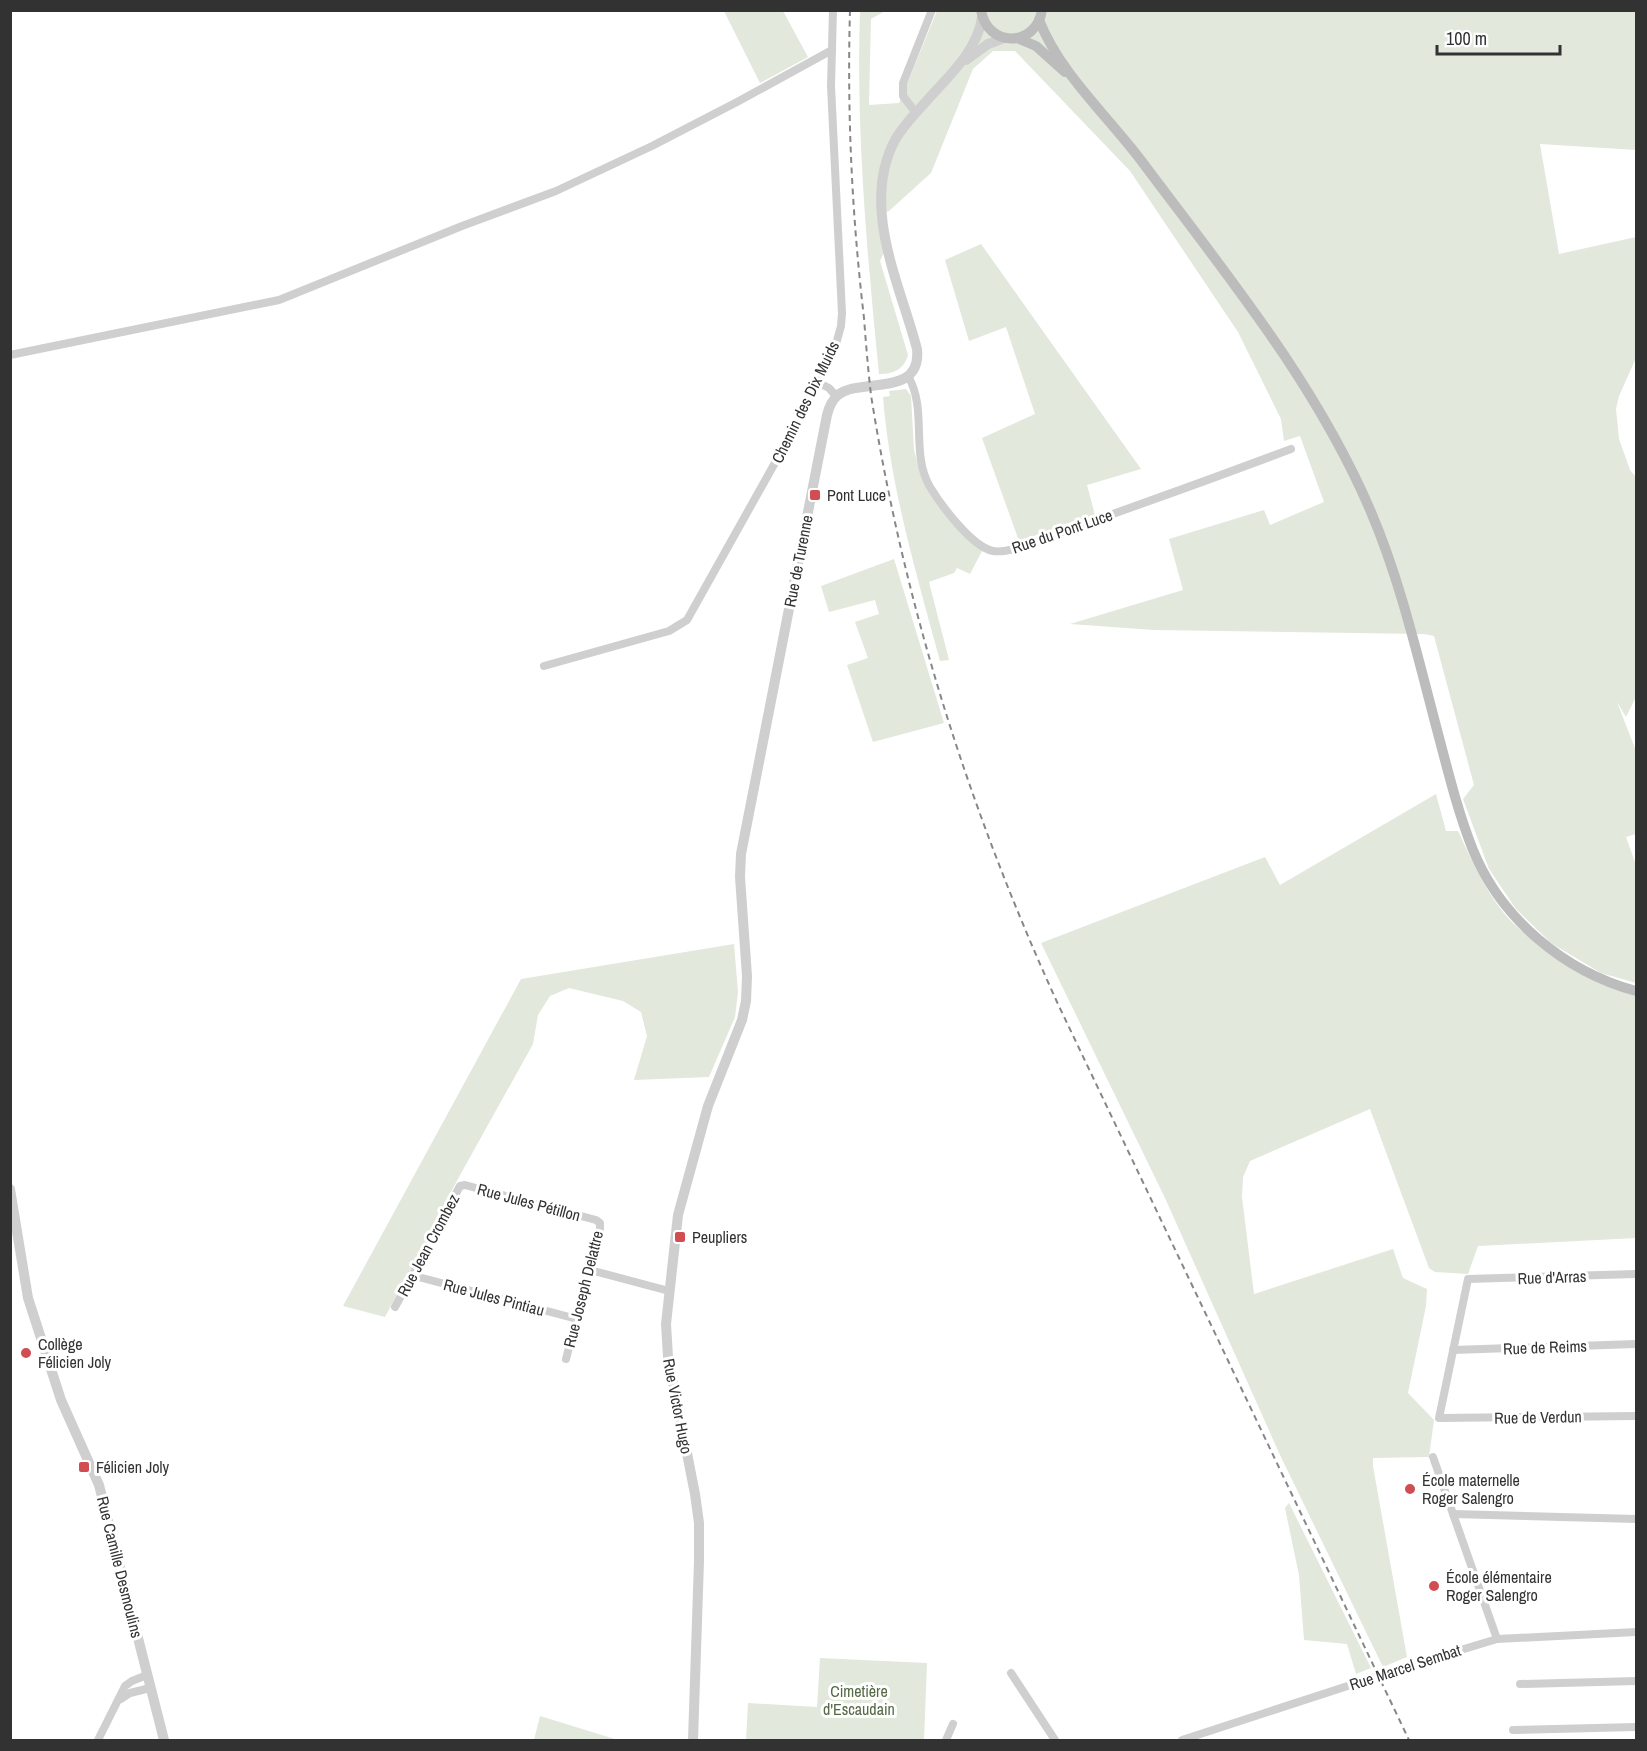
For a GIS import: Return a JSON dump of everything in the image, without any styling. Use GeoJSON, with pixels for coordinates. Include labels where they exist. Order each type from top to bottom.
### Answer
{"type":"FeatureCollection","features":[{"type":"Feature","properties":{"kind":"main road"},"geometry":{"type":"LineString","coordinates":[[982,14],[989,29],[1004,38],[1017,38],[1029,33],[1040,15]]}},
{"type":"Feature","properties":{"kind":"main road"},"geometry":{"type":"LineString","coordinates":[[1040,15],[1048,39],[1076,82],[1141,160],[1276,342],[1323,415],[1346,458],[1373,516],[1399,589],[1462,820],[1476,857],[1494,890],[1521,923],[1558,954],[1592,974],[1636,991]]}},
{"type":"Feature","properties":{"kind":"main road"},"geometry":{"type":"LineString","coordinates":[[1017,38],[1036,46],[1076,82]]}},
{"type":"Feature","properties":{"kind":"street","name":"Chemin des Dix Muids"},"geometry":{"type":"LineString","coordinates":[[544,666],[669,632],[684,623],[742,525],[836,344],[842,319],[831,95],[833,10]]}},
{"type":"Feature","properties":{"kind":"street"},"geometry":{"type":"LineString","coordinates":[[916,113],[903,96],[903,83],[932,10]]}},
{"type":"Feature","properties":{"kind":"street"},"geometry":{"type":"LineString","coordinates":[[818,382],[829,388],[836,396],[848,390],[896,382],[908,376],[916,366],[918,349],[888,249],[881,194],[883,174],[899,134],[958,65],[976,39],[982,14]]}},
{"type":"Feature","properties":{"kind":"street"},"geometry":{"type":"LineString","coordinates":[[958,65],[988,44],[1004,38]]}},
{"type":"Feature","properties":{"kind":"street"},"geometry":{"type":"LineString","coordinates":[[10,355],[279,300],[462,226],[556,191],[652,146],[832,50]]}},
{"type":"Feature","properties":{"kind":"street","name":"Rue du Pont Luce"},"geometry":{"type":"LineString","coordinates":[[908,376],[916,398],[920,458],[926,480],[960,526],[981,546],[992,551],[1006,550],[1067,530],[1291,449]]}},
{"type":"Feature","properties":{"kind":"street","name":"Rue de Turenne"},"geometry":{"type":"LineString","coordinates":[[719,1076],[742,1020],[747,995],[740,870],[744,838],[824,426],[836,396]]}},
{"type":"Feature","properties":{"kind":"street","name":"Rue Victor Hugo"},"geometry":{"type":"LineString","coordinates":[[693,1740],[699,1522],[668,1357],[666,1332],[678,1215],[702,1124],[719,1076]]}},
{"type":"Feature","properties":{"kind":"street","name":"Rue Jules Pétillon"},"geometry":{"type":"LineString","coordinates":[[462,1185],[596,1220]]}},
{"type":"Feature","properties":{"kind":"street","name":"Rue Jean Crombez"},"geometry":{"type":"LineString","coordinates":[[395,1307],[458,1187],[462,1185]]}},
{"type":"Feature","properties":{"kind":"street","name":"Rue Camille Desmoulins"},"geometry":{"type":"LineString","coordinates":[[10,1189],[28,1298],[58,1391],[99,1485],[164,1740]]}},
{"type":"Feature","properties":{"kind":"street","name":"Rue Joseph Delattre"},"geometry":{"type":"LineString","coordinates":[[566,1359],[600,1229],[600,1223],[596,1220]]}},
{"type":"Feature","properties":{"kind":"street"},"geometry":{"type":"LineString","coordinates":[[590,1270],[669,1291]]}},
{"type":"Feature","properties":{"kind":"street","name":"Rue d'Arras"},"geometry":{"type":"LineString","coordinates":[[1454,1350],[1468,1279],[1636,1274]]}},
{"type":"Feature","properties":{"kind":"street","name":"Rue Jules Pintiau"},"geometry":{"type":"LineString","coordinates":[[411,1275],[577,1318]]}},
{"type":"Feature","properties":{"kind":"street","name":"Rue de Reims"},"geometry":{"type":"LineString","coordinates":[[1454,1350],[1636,1344]]}},
{"type":"Feature","properties":{"kind":"street","name":"Rue de Verdun"},"geometry":{"type":"LineString","coordinates":[[1454,1350],[1439,1418],[1636,1416]]}},
{"type":"Feature","properties":{"kind":"street"},"geometry":{"type":"LineString","coordinates":[[1433,1457],[1497,1640]]}},
{"type":"Feature","properties":{"kind":"street"},"geometry":{"type":"LineString","coordinates":[[1453,1514],[1636,1519]]}},
{"type":"Feature","properties":{"kind":"street","name":"Rue Marcel Sembat"},"geometry":{"type":"LineString","coordinates":[[1182,1740],[1398,1669],[1497,1640],[1636,1632]]}},
{"type":"Feature","properties":{"kind":"street"},"geometry":{"type":"LineString","coordinates":[[1011,1673],[1054,1740]]}},
{"type":"Feature","properties":{"kind":"street"},"geometry":{"type":"LineString","coordinates":[[98,1740],[128,1683],[147,1675]]}},
{"type":"Feature","properties":{"kind":"street"},"geometry":{"type":"LineString","coordinates":[[1520,1684],[1636,1681]]}},
{"type":"Feature","properties":{"kind":"street"},"geometry":{"type":"LineString","coordinates":[[118,1702],[130,1692],[150,1688]]}},
{"type":"Feature","properties":{"kind":"street"},"geometry":{"type":"LineString","coordinates":[[946,1740],[952,1724]]}},
{"type":"Feature","properties":{"kind":"street"},"geometry":{"type":"LineString","coordinates":[[1513,1730],[1636,1727]]}},
{"type":"Feature","properties":{"kind":"green space"},"geometry":{"type":"Polygon","coordinates":[[[724,11],[783,11],[808,57],[760,83],[724,11]]]}},
{"type":"Feature","properties":{"kind":"green space"},"geometry":{"type":"Polygon","coordinates":[[[860,11],[885,11],[871,19],[869,105],[899,103],[937,11],[1636,11],[1636,150],[1540,144],[1559,254],[1636,237],[1636,358],[1619,396],[1616,409],[1619,439],[1630,470],[1636,477],[1636,697],[1626,717],[1617,702],[1636,751],[1636,834],[1626,837],[1636,865],[1636,983],[1601,973],[1551,943],[1516,909],[1489,869],[1463,799],[1474,785],[1434,636],[1154,630],[1070,624],[1183,590],[1169,539],[1264,510],[1270,525],[1324,502],[1300,436],[1284,441],[1281,419],[1238,332],[1130,171],[1015,51],[993,51],[973,69],[931,173],[889,211],[877,215],[885,250],[880,261],[908,355],[901,368],[879,374],[861,147],[860,11]]]}},
{"type":"Feature","properties":{"kind":"green space"},"geometry":{"type":"Polygon","coordinates":[[[981,244],[1141,469],[1087,485],[1095,515],[1019,541],[982,438],[1035,414],[1006,327],[969,341],[945,260],[981,244]]]}},
{"type":"Feature","properties":{"kind":"green space"},"geometry":{"type":"Polygon","coordinates":[[[906,389],[911,396],[914,450],[921,476],[982,551],[970,574],[957,568],[954,573],[929,582],[949,660],[940,661],[922,596],[892,464],[883,397],[890,396],[889,391],[906,389]]]}},
{"type":"Feature","properties":{"kind":"green space"},"geometry":{"type":"Polygon","coordinates":[[[894,559],[944,723],[873,742],[847,665],[868,658],[855,622],[879,614],[875,600],[829,612],[821,586],[894,559]]]}},
{"type":"Feature","properties":{"kind":"green space"},"geometry":{"type":"Polygon","coordinates":[[[1436,794],[1446,831],[1458,831],[1490,893],[1515,925],[1547,949],[1636,996],[1636,1238],[1478,1246],[1468,1274],[1435,1272],[1429,1268],[1370,1109],[1250,1161],[1243,1177],[1242,1197],[1254,1294],[1393,1249],[1403,1278],[1427,1289],[1426,1306],[1408,1393],[1434,1420],[1429,1457],[1373,1458],[1407,1657],[1383,1667],[1280,1455],[1165,1198],[1041,943],[1265,857],[1280,885],[1436,794]]]}},
{"type":"Feature","properties":{"kind":"green space"},"geometry":{"type":"Polygon","coordinates":[[[734,944],[738,992],[735,1017],[709,1077],[634,1080],[647,1036],[641,1012],[623,1001],[569,988],[550,996],[538,1015],[533,1044],[385,1317],[343,1306],[521,979],[734,944]]]}},
{"type":"Feature","properties":{"kind":"green space"},"geometry":{"type":"Polygon","coordinates":[[[1289,1503],[1371,1668],[1356,1674],[1347,1644],[1304,1640],[1299,1575],[1285,1508],[1289,1503]]]}},
{"type":"Feature","properties":{"kind":"green space","name":"Cimetière d'Escaudain"},"geometry":{"type":"Polygon","coordinates":[[[820,1658],[927,1663],[924,1740],[746,1740],[748,1703],[817,1707],[820,1658]]]}},
{"type":"Feature","properties":{"kind":"green space"},"geometry":{"type":"Polygon","coordinates":[[[540,1716],[618,1740],[534,1740],[540,1716]]]}},
{"type":"Feature","properties":{"kind":"railway"},"geometry":{"type":"LineString","coordinates":[[850,10],[851,165],[871,395],[902,551],[943,705],[995,855],[1057,1002],[1409,1740]]}},
{"type":"Feature","properties":{"kind":"place","name":"Pont Luce"},"geometry":{"type":"Point","coordinates":[815,495]}},
{"type":"Feature","properties":{"kind":"place","name":"Peupliers"},"geometry":{"type":"Point","coordinates":[680,1237]}},
{"type":"Feature","properties":{"kind":"place","name":"Collège Félicien Joly"},"geometry":{"type":"Point","coordinates":[26,1353]}},
{"type":"Feature","properties":{"kind":"place","name":"Félicien Joly"},"geometry":{"type":"Point","coordinates":[84,1467]}},
{"type":"Feature","properties":{"kind":"place","name":"École maternelle Roger Salengro"},"geometry":{"type":"Point","coordinates":[1410,1489]}},
{"type":"Feature","properties":{"kind":"place","name":"École élémentaire Roger Salengro"},"geometry":{"type":"Point","coordinates":[1434,1586]}}]}
